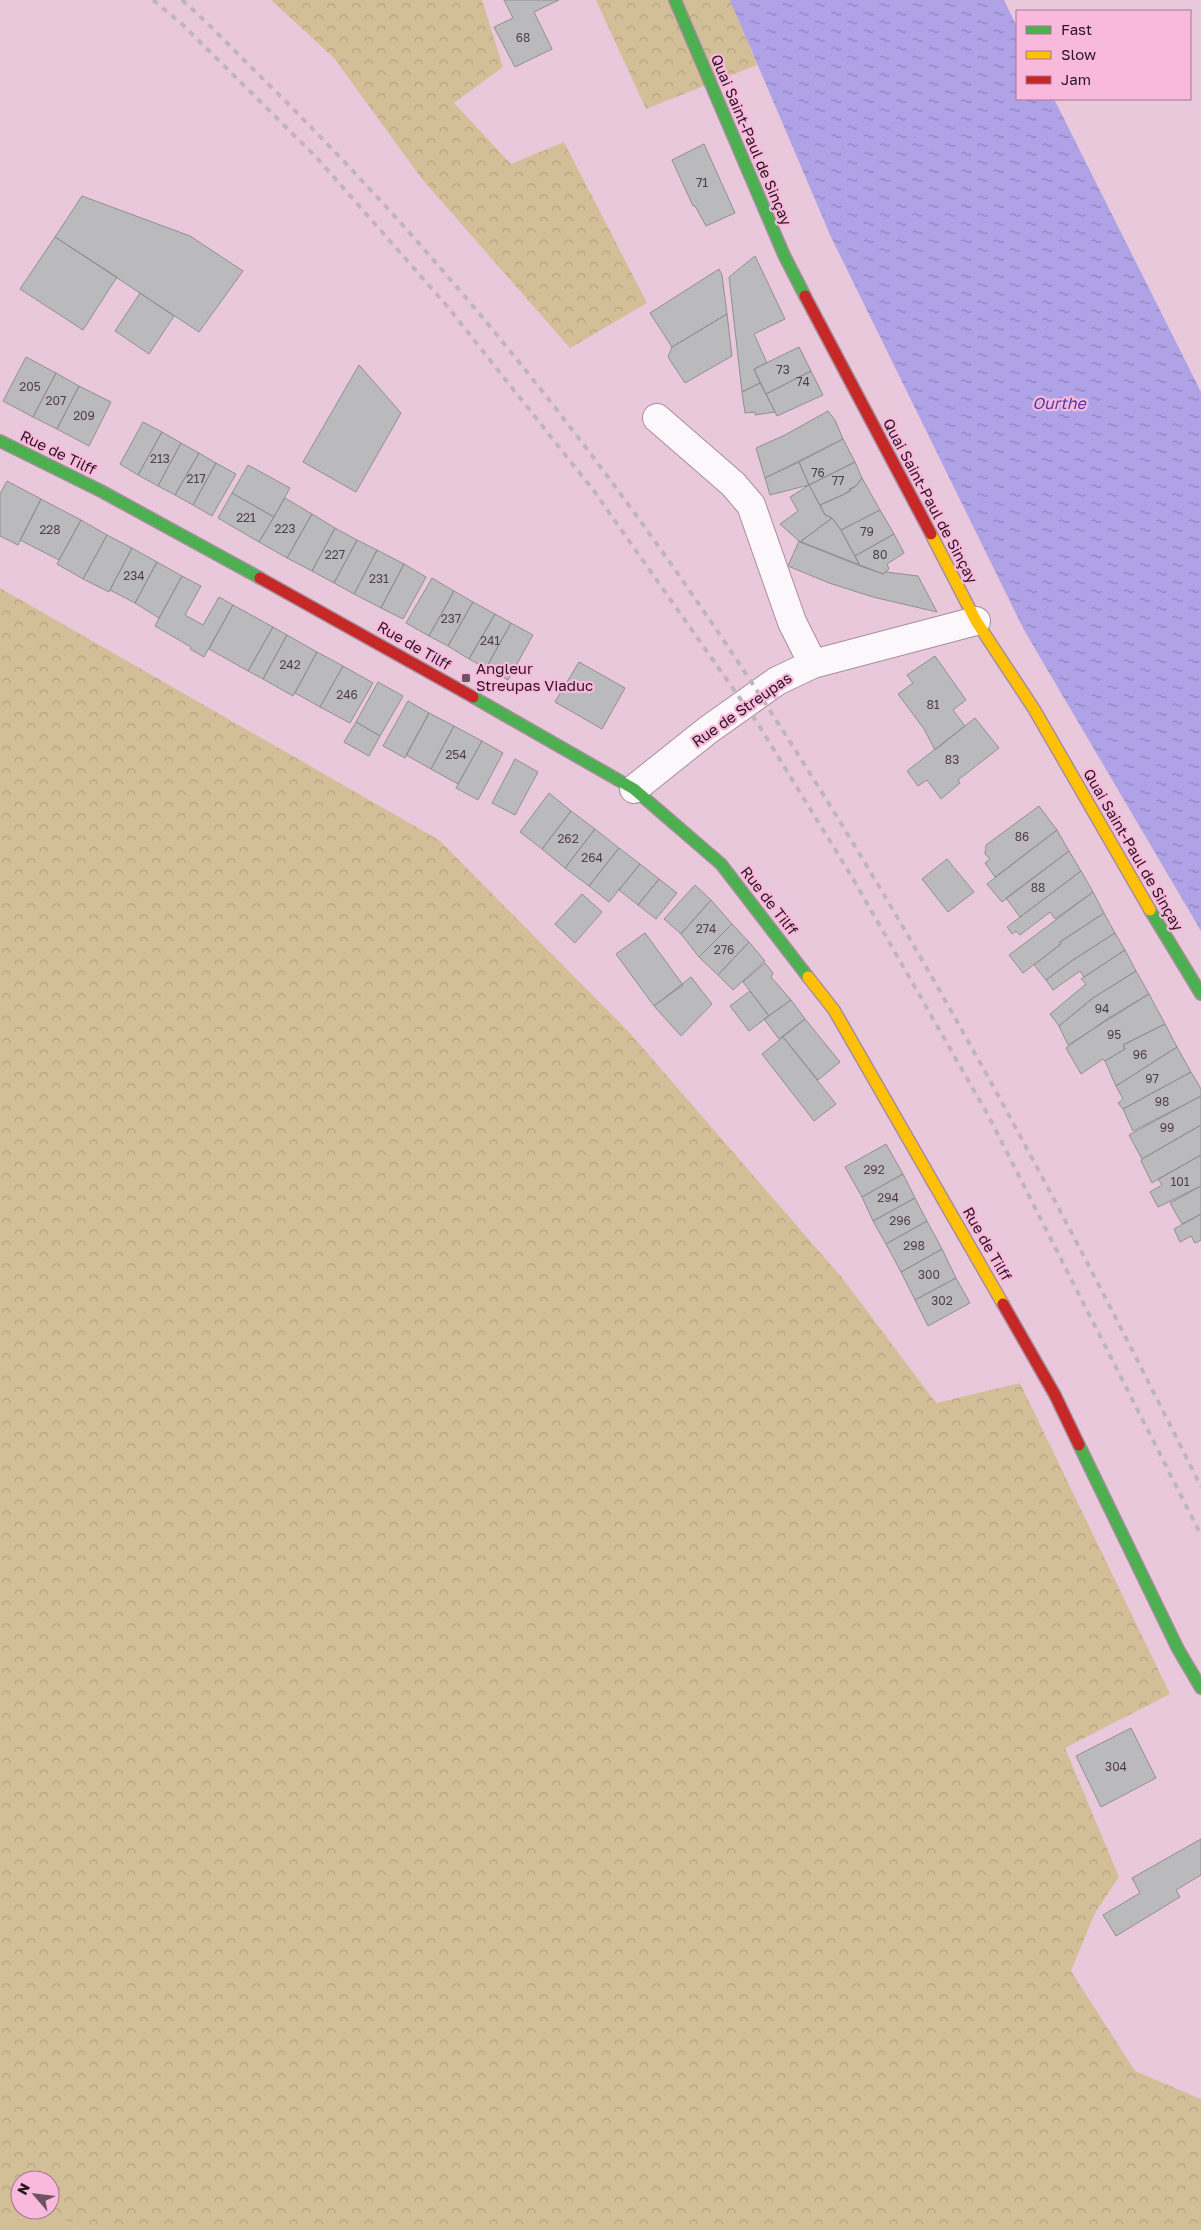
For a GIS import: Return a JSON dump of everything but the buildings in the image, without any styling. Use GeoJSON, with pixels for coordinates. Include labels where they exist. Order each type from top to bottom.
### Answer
{"type":"FeatureCollection","features":[{"type":"Feature","properties":{"kind":"main road","name":"Quai Saint-Paul de Sinçay"},"geometry":{"type":"LineString","coordinates":[[675,0],[784,255],[976,620],[1034,709],[1201,994]]}},
{"type":"Feature","properties":{"kind":"main road","name":"Rue de Tilff"},"geometry":{"type":"LineString","coordinates":[[0,440],[101,491],[360,633],[634,789],[721,864],[834,1010],[1054,1395],[1178,1649],[1201,1688]]}},
{"type":"Feature","properties":{"kind":"street"},"geometry":{"type":"LineString","coordinates":[[657,418],[733,484],[752,505],[792,622],[812,664]]}},
{"type":"Feature","properties":{"kind":"street","name":"Rue de Streupas"},"geometry":{"type":"LineString","coordinates":[[634,789],[716,724],[777,682],[812,664],[976,620]]}},
{"type":"Feature","properties":{"kind":"green space"},"geometry":{"type":"Polygon","coordinates":[[[271,0],[482,0],[503,67],[454,103],[511,164],[564,142],[647,303],[570,348],[422,179],[334,58],[271,0]]]}},
{"type":"Feature","properties":{"kind":"green space"},"geometry":{"type":"Polygon","coordinates":[[[596,0],[731,0],[757,65],[646,109],[596,0]]]}},
{"type":"Feature","properties":{"kind":"green space"},"geometry":{"type":"Polygon","coordinates":[[[0,588],[439,840],[629,1032],[843,1279],[936,1403],[1020,1383],[1170,1694],[1065,1748],[1119,1877],[1095,1913],[1071,1971],[1135,2071],[1201,2099],[1201,2230],[102,2230],[60,2220],[60,2170],[10,2170],[10,2217],[0,2217],[0,588]]]}},
{"type":"Feature","properties":{"kind":"green space"},"geometry":{"type":"Polygon","coordinates":[[[0,2217],[10,2217],[10,2220],[60,2220],[102,2230],[0,2230],[0,2217]]]}},
{"type":"Feature","properties":{"kind":"water","name":"Ourthe"},"geometry":{"type":"Polygon","coordinates":[[[730,0],[1004,0],[1016,25],[1016,100],[1055,100],[1201,392],[1201,931],[1024,630],[831,237],[730,0]]]}},
{"type":"Feature","properties":{"kind":"railway"},"geometry":{"type":"LineString","coordinates":[[153,0],[183,25],[317,158],[447,306],[594,491],[758,724],[852,877],[988,1115],[1201,1535]]}},
{"type":"Feature","properties":{"kind":"railway"},"geometry":{"type":"LineString","coordinates":[[182,0],[364,182],[521,365],[635,514],[742,668],[843,826],[938,988],[1029,1152],[1201,1487]]}},
{"type":"Feature","properties":{"kind":"traffic: fast"},"geometry":{"type":"LineString","coordinates":[[675,0],[784,255],[805,296]]}},
{"type":"Feature","properties":{"kind":"traffic: fast"},"geometry":{"type":"LineString","coordinates":[[0,441],[101,491],[260,578]]}},
{"type":"Feature","properties":{"kind":"traffic: fast"},"geometry":{"type":"LineString","coordinates":[[473,697],[634,789],[721,864],[808,977]]}},
{"type":"Feature","properties":{"kind":"traffic: fast"},"geometry":{"type":"LineString","coordinates":[[1150,910],[1201,994]]}},
{"type":"Feature","properties":{"kind":"traffic: fast"},"geometry":{"type":"LineString","coordinates":[[1079,1445],[1178,1649],[1201,1688]]}},
{"type":"Feature","properties":{"kind":"traffic: slow"},"geometry":{"type":"LineString","coordinates":[[931,534],[976,621],[1034,709],[1150,910]]}},
{"type":"Feature","properties":{"kind":"traffic: slow"},"geometry":{"type":"LineString","coordinates":[[808,977],[834,1010],[1003,1304]]}},
{"type":"Feature","properties":{"kind":"traffic: jam"},"geometry":{"type":"LineString","coordinates":[[805,296],[931,534]]}},
{"type":"Feature","properties":{"kind":"traffic: jam"},"geometry":{"type":"LineString","coordinates":[[260,578],[473,697]]}},
{"type":"Feature","properties":{"kind":"traffic: jam"},"geometry":{"type":"LineString","coordinates":[[1003,1304],[1055,1395],[1079,1445]]}},
{"type":"Feature","properties":{"kind":"place","name":"Angleur Streupas Viaduc"},"geometry":{"type":"Point","coordinates":[466,678]}}]}
